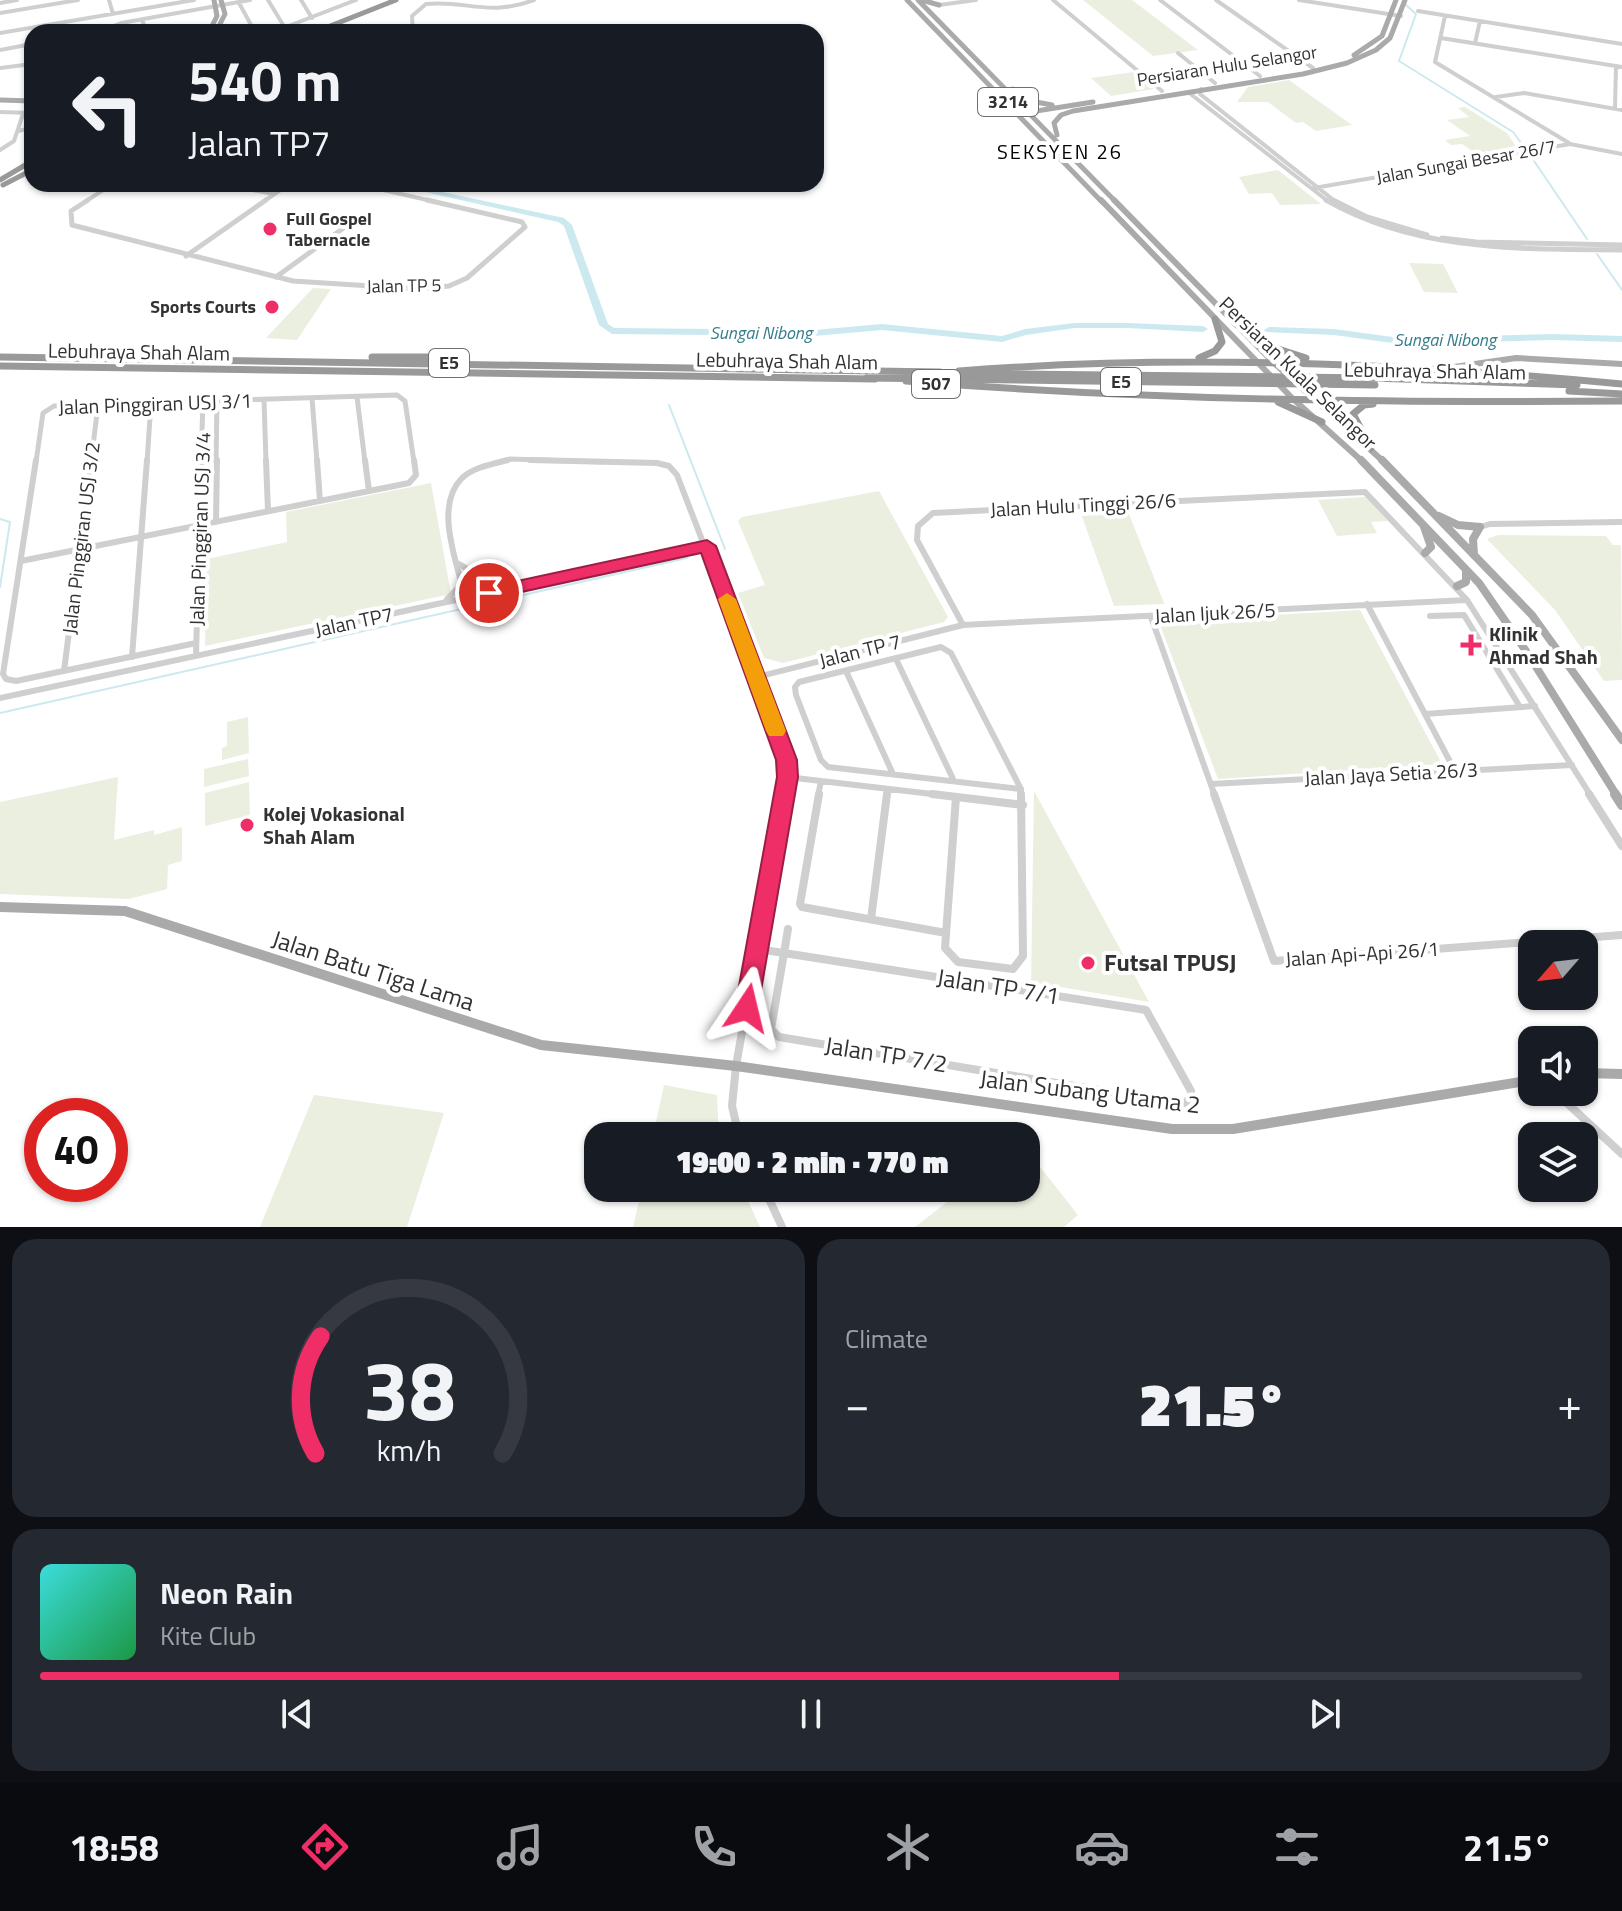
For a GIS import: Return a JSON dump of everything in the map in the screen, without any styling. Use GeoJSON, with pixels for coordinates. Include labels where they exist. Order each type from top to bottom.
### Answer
{"type":"FeatureCollection","features":[{"type":"Feature","properties":{"kind":"highway"},"geometry":{"type":"LineString","coordinates":[[335,24],[396,0]]}},
{"type":"Feature","properties":{"kind":"highway"},"geometry":{"type":"LineString","coordinates":[[344,24],[404,0]]}},
{"type":"Feature","properties":{"kind":"highway"},"geometry":{"type":"LineString","coordinates":[[0,180],[24,166]]}},
{"type":"Feature","properties":{"kind":"highway"},"geometry":{"type":"LineString","coordinates":[[0,189],[24,175]]}},
{"type":"Feature","properties":{"kind":"highway"},"geometry":{"type":"LineString","coordinates":[[1196,359],[1219,347],[1221,336],[1215,319]]}},
{"type":"Feature","properties":{"kind":"highway"},"geometry":{"type":"LineString","coordinates":[[1235,323],[1285,353],[1337,363]]}},
{"type":"Feature","properties":{"kind":"highway","name":"Lebuhraya Shah Alam"},"geometry":{"type":"LineString","coordinates":[[0,357],[614,365],[1622,386]]}},
{"type":"Feature","properties":{"kind":"highway","name":"507"},"geometry":{"type":"LineString","coordinates":[[935,373],[1092,361],[1196,359],[1454,367],[1622,386]]}},
{"type":"Feature","properties":{"kind":"highway"},"geometry":{"type":"LineString","coordinates":[[1354,362],[1317,366],[1308,368],[1306,372],[1327,394],[1408,401]]}},
{"type":"Feature","properties":{"kind":"highway","name":"Lebuhraya Shah Alam"},"geometry":{"type":"LineString","coordinates":[[0,366],[1374,382],[1622,394]]}},
{"type":"Feature","properties":{"kind":"highway","name":"507"},"geometry":{"type":"LineString","coordinates":[[867,378],[1069,394],[1408,401],[1622,401]]}},
{"type":"Feature","properties":{"kind":"highway"},"geometry":{"type":"LineString","coordinates":[[1217,398],[1279,402],[1322,422]]}},
{"type":"Feature","properties":{"kind":"highway"},"geometry":{"type":"LineString","coordinates":[[1371,448],[1355,421],[1353,414],[1357,408],[1408,401]]}},
{"type":"Feature","properties":{"kind":"main road"},"geometry":{"type":"LineString","coordinates":[[214,0],[220,4],[224,18],[221,24]]}},
{"type":"Feature","properties":{"kind":"main road","name":"Persiaran Kuala Selangor"},"geometry":{"type":"LineString","coordinates":[[907,0],[1109,205],[1256,362],[1292,398],[1322,422],[1463,564],[1528,654],[1622,805]]}},
{"type":"Feature","properties":{"kind":"main road"},"geometry":{"type":"LineString","coordinates":[[920,0],[939,5]]}},
{"type":"Feature","properties":{"kind":"main road","name":"Persiaran Kuala Selangor"},"geometry":{"type":"LineString","coordinates":[[920,0],[1273,362],[1371,448],[1532,615],[1622,740]]}},
{"type":"Feature","properties":{"kind":"main road","name":"Persiaran Hulu Selangor"},"geometry":{"type":"LineString","coordinates":[[1074,108],[1313,68],[1368,48],[1382,36],[1396,0]]}},
{"type":"Feature","properties":{"kind":"main road","name":"Persiaran Hulu Selangor"},"geometry":{"type":"LineString","coordinates":[[1030,112],[1303,74],[1358,59],[1390,38],[1405,0]]}},
{"type":"Feature","properties":{"kind":"main road"},"geometry":{"type":"LineString","coordinates":[[214,24],[220,4]]}},
{"type":"Feature","properties":{"kind":"main road"},"geometry":{"type":"LineString","coordinates":[[930,12],[939,5]]}},
{"type":"Feature","properties":{"kind":"main road"},"geometry":{"type":"LineString","coordinates":[[987,69],[1036,102],[1074,108]]}},
{"type":"Feature","properties":{"kind":"main road"},"geometry":{"type":"LineString","coordinates":[[0,102],[24,103]]}},
{"type":"Feature","properties":{"kind":"main road"},"geometry":{"type":"LineString","coordinates":[[1059,141],[1054,123],[1074,108]]}},
{"type":"Feature","properties":{"kind":"main road"},"geometry":{"type":"LineString","coordinates":[[1030,112],[1028,117],[1095,185],[1109,205]]}},
{"type":"Feature","properties":{"kind":"main road"},"geometry":{"type":"LineString","coordinates":[[1454,367],[1516,358],[1622,364]]}},
{"type":"Feature","properties":{"kind":"main road"},"geometry":{"type":"LineString","coordinates":[[1433,513],[1458,525],[1480,527],[1473,539],[1474,555]]}},
{"type":"Feature","properties":{"kind":"main road"},"geometry":{"type":"LineString","coordinates":[[1420,519],[1430,540],[1430,550],[1425,553]]}},
{"type":"Feature","properties":{"kind":"main road"},"geometry":{"type":"LineString","coordinates":[[1457,586],[1466,582],[1468,575],[1463,564]]}},
{"type":"Feature","properties":{"kind":"main road","name":"Jalan Batu Tiga Lama"},"geometry":{"type":"LineString","coordinates":[[0,907],[125,911],[541,1045],[736,1066]]}},
{"type":"Feature","properties":{"kind":"main road","name":"Jalan Subang Utama 2"},"geometry":{"type":"LineString","coordinates":[[736,1066],[1172,1129],[1233,1129],[1518,1082]]}},
{"type":"Feature","properties":{"kind":"main road"},"geometry":{"type":"LineString","coordinates":[[1598,1073],[1622,1074]]}},
{"type":"Feature","properties":{"kind":"street"},"geometry":{"type":"LineString","coordinates":[[0,3],[17,0]]}},
{"type":"Feature","properties":{"kind":"street"},"geometry":{"type":"LineString","coordinates":[[0,13],[78,0],[84,19]]}},
{"type":"Feature","properties":{"kind":"street"},"geometry":{"type":"LineString","coordinates":[[109,0],[113,14]]}},
{"type":"Feature","properties":{"kind":"street"},"geometry":{"type":"LineString","coordinates":[[138,0],[141,9]]}},
{"type":"Feature","properties":{"kind":"street"},"geometry":{"type":"LineString","coordinates":[[50,5],[54,24],[194,0]]}},
{"type":"Feature","properties":{"kind":"street"},"geometry":{"type":"LineString","coordinates":[[117,24],[250,0]]}},
{"type":"Feature","properties":{"kind":"street"},"geometry":{"type":"LineString","coordinates":[[268,0],[283,24]]}},
{"type":"Feature","properties":{"kind":"street"},"geometry":{"type":"LineString","coordinates":[[301,0],[312,18]]}},
{"type":"Feature","properties":{"kind":"street"},"geometry":{"type":"LineString","coordinates":[[332,0],[337,7]]}},
{"type":"Feature","properties":{"kind":"street"},"geometry":{"type":"LineString","coordinates":[[296,24],[356,0]]}},
{"type":"Feature","properties":{"kind":"street"},"geometry":{"type":"LineString","coordinates":[[412,24],[412,16],[426,4],[437,0]]}},
{"type":"Feature","properties":{"kind":"street"},"geometry":{"type":"LineString","coordinates":[[426,4],[450,0],[487,9],[518,6],[534,0]]}},
{"type":"Feature","properties":{"kind":"street"},"geometry":{"type":"LineString","coordinates":[[939,5],[976,0]]}},
{"type":"Feature","properties":{"kind":"street"},"geometry":{"type":"LineString","coordinates":[[1053,0],[1162,91]]}},
{"type":"Feature","properties":{"kind":"street"},"geometry":{"type":"LineString","coordinates":[[1160,0],[1260,76]]}},
{"type":"Feature","properties":{"kind":"street"},"geometry":{"type":"LineString","coordinates":[[1216,0],[1313,68]]}},
{"type":"Feature","properties":{"kind":"street"},"geometry":{"type":"LineString","coordinates":[[1299,0],[1401,16]]}},
{"type":"Feature","properties":{"kind":"street"},"geometry":{"type":"LineString","coordinates":[[239,3],[251,24]]}},
{"type":"Feature","properties":{"kind":"street"},"geometry":{"type":"LineString","coordinates":[[0,33],[24,29],[20,10]]}},
{"type":"Feature","properties":{"kind":"street"},"geometry":{"type":"LineString","coordinates":[[1418,11],[1622,44]]}},
{"type":"Feature","properties":{"kind":"street"},"geometry":{"type":"LineString","coordinates":[[173,14],[177,24]]}},
{"type":"Feature","properties":{"kind":"street"},"geometry":{"type":"LineString","coordinates":[[1445,16],[1435,62],[1570,144]]}},
{"type":"Feature","properties":{"kind":"street"},"geometry":{"type":"LineString","coordinates":[[142,20],[145,24]]}},
{"type":"Feature","properties":{"kind":"street"},"geometry":{"type":"LineString","coordinates":[[1475,43],[1480,21]]}},
{"type":"Feature","properties":{"kind":"street"},"geometry":{"type":"LineString","coordinates":[[1441,38],[1622,67]]}},
{"type":"Feature","properties":{"kind":"street"},"geometry":{"type":"LineString","coordinates":[[0,50],[24,45]]}},
{"type":"Feature","properties":{"kind":"street"},"geometry":{"type":"LineString","coordinates":[[1178,53],[1215,83]]}},
{"type":"Feature","properties":{"kind":"street"},"geometry":{"type":"LineString","coordinates":[[0,68],[24,65]]}},
{"type":"Feature","properties":{"kind":"street"},"geometry":{"type":"LineString","coordinates":[[1615,108],[1616,66]]}},
{"type":"Feature","properties":{"kind":"street"},"geometry":{"type":"LineString","coordinates":[[1201,89],[1200,94],[1316,188],[1337,203],[1396,229]]}},
{"type":"Feature","properties":{"kind":"street"},"geometry":{"type":"LineString","coordinates":[[1185,92],[1195,95],[1309,189],[1358,218],[1453,244],[1622,248]]}},
{"type":"Feature","properties":{"kind":"street"},"geometry":{"type":"LineString","coordinates":[[1495,97],[1524,93],[1622,110]]}},
{"type":"Feature","properties":{"kind":"street"},"geometry":{"type":"LineString","coordinates":[[0,112],[23,114],[14,141],[0,150]]}},
{"type":"Feature","properties":{"kind":"street"},"geometry":{"type":"LineString","coordinates":[[18,131],[24,130]]}},
{"type":"Feature","properties":{"kind":"street","name":"Jalan Sungai Besar 26/7"},"geometry":{"type":"LineString","coordinates":[[1309,189],[1570,144],[1622,154]]}},
{"type":"Feature","properties":{"kind":"street","name":"Jalan TP 5"},"geometry":{"type":"LineString","coordinates":[[98,192],[71,211],[72,225],[198,259],[318,284],[440,288],[460,282],[475,272],[525,227],[522,222],[392,192]]}},
{"type":"Feature","properties":{"kind":"street"},"geometry":{"type":"LineString","coordinates":[[256,192],[268,195]]}},
{"type":"Feature","properties":{"kind":"street"},"geometry":{"type":"LineString","coordinates":[[186,256],[274,192]]}},
{"type":"Feature","properties":{"kind":"street"},"geometry":{"type":"LineString","coordinates":[[276,277],[349,224]]}},
{"type":"Feature","properties":{"kind":"street"},"geometry":{"type":"LineString","coordinates":[[174,253],[196,249]]}},
{"type":"Feature","properties":{"kind":"street"},"geometry":{"type":"LineString","coordinates":[[196,249],[198,259]]}},
{"type":"Feature","properties":{"kind":"street","name":"Jalan Pinggiran USJ 3/1"},"geometry":{"type":"LineString","coordinates":[[196,643],[16,681],[6,679],[3,674],[43,413],[54,406],[397,395],[405,401],[416,475],[409,483],[369,491]]}},
{"type":"Feature","properties":{"kind":"street"},"geometry":{"type":"LineString","coordinates":[[21,561],[369,491],[357,397]]}},
{"type":"Feature","properties":{"kind":"street"},"geometry":{"type":"LineString","coordinates":[[312,398],[320,501]]}},
{"type":"Feature","properties":{"kind":"street"},"geometry":{"type":"LineString","coordinates":[[264,400],[268,511]]}},
{"type":"Feature","properties":{"kind":"street","name":"Jalan Pinggiran USJ 3/4"},"geometry":{"type":"LineString","coordinates":[[196,656],[203,401]]}},
{"type":"Feature","properties":{"kind":"street","name":"Jalan Pinggiran USJ 3/4"},"geometry":{"type":"LineString","coordinates":[[216,522],[217,401]]}},
{"type":"Feature","properties":{"kind":"street"},"geometry":{"type":"LineString","coordinates":[[132,657],[151,403]]}},
{"type":"Feature","properties":{"kind":"street","name":"Jalan Pinggiran USJ 3/2"},"geometry":{"type":"LineString","coordinates":[[64,671],[98,405]]}},
{"type":"Feature","properties":{"kind":"street"},"geometry":{"type":"LineString","coordinates":[[465,598],[447,504],[456,483],[471,470],[510,459],[657,463],[669,466],[677,475],[787,760],[787,777],[736,1066],[732,1106],[736,1122]]}},
{"type":"Feature","properties":{"kind":"street","name":"Jalan Hulu Tinggi 26/6"},"geometry":{"type":"LineString","coordinates":[[963,625],[917,540],[918,526],[933,513],[1365,492],[1425,553]]}},
{"type":"Feature","properties":{"kind":"street"},"geometry":{"type":"LineString","coordinates":[[1480,527],[1490,524],[1622,522]]}},
{"type":"Feature","properties":{"kind":"street","name":"Jalan TP7"},"geometry":{"type":"LineString","coordinates":[[0,698],[440,603],[709,552]]}},
{"type":"Feature","properties":{"kind":"street"},"geometry":{"type":"LineString","coordinates":[[1425,553],[1467,600],[1622,846]]}},
{"type":"Feature","properties":{"kind":"street"},"geometry":{"type":"LineString","coordinates":[[459,564],[481,577],[514,588]]}},
{"type":"Feature","properties":{"kind":"street"},"geometry":{"type":"LineString","coordinates":[[440,603],[454,595],[462,584]]}},
{"type":"Feature","properties":{"kind":"street","name":"Jalan Ijuk 26/5"},"geometry":{"type":"LineString","coordinates":[[963,625],[1467,600]]}},
{"type":"Feature","properties":{"kind":"street"},"geometry":{"type":"LineString","coordinates":[[1367,604],[1455,771]]}},
{"type":"Feature","properties":{"kind":"street"},"geometry":{"type":"LineString","coordinates":[[1430,616],[1464,615],[1520,707]]}},
{"type":"Feature","properties":{"kind":"street","name":"Jalan Api-Api 26/1"},"geometry":{"type":"LineString","coordinates":[[1151,617],[1274,961],[1622,935]]}},
{"type":"Feature","properties":{"kind":"street","name":"Jalan TP 7"},"geometry":{"type":"LineString","coordinates":[[757,677],[963,625]]}},
{"type":"Feature","properties":{"kind":"street"},"geometry":{"type":"LineString","coordinates":[[956,797],[945,948],[958,962],[1013,969],[1023,956],[1021,789],[951,653],[941,647],[799,682],[795,687],[821,760],[828,767],[1021,789]]}},
{"type":"Feature","properties":{"kind":"street"},"geometry":{"type":"LineString","coordinates":[[864,651],[871,665]]}},
{"type":"Feature","properties":{"kind":"street"},"geometry":{"type":"LineString","coordinates":[[896,659],[954,781]]}},
{"type":"Feature","properties":{"kind":"street"},"geometry":{"type":"LineString","coordinates":[[846,671],[893,774]]}},
{"type":"Feature","properties":{"kind":"street"},"geometry":{"type":"LineString","coordinates":[[1425,714],[1535,706]]}},
{"type":"Feature","properties":{"kind":"street","name":"Jalan Jaya Setia 26/3"},"geometry":{"type":"LineString","coordinates":[[1211,784],[1572,765]]}},
{"type":"Feature","properties":{"kind":"street"},"geometry":{"type":"LineString","coordinates":[[787,777],[1023,805]]}},
{"type":"Feature","properties":{"kind":"street"},"geometry":{"type":"LineString","coordinates":[[821,781],[800,904],[807,910],[946,933]]}},
{"type":"Feature","properties":{"kind":"street"},"geometry":{"type":"LineString","coordinates":[[871,919],[888,789]]}},
{"type":"Feature","properties":{"kind":"street"},"geometry":{"type":"LineString","coordinates":[[1609,825],[1622,836]]}},
{"type":"Feature","properties":{"kind":"street","name":"Jalan TP 7/2"},"geometry":{"type":"LineString","coordinates":[[788,929],[771,1029],[779,1037],[1177,1103],[1188,1100],[1191,1091]]}},
{"type":"Feature","properties":{"kind":"street","name":"Jalan TP 7/1"},"geometry":{"type":"LineString","coordinates":[[757,949],[1146,1010],[1191,1091]]}},
{"type":"Feature","properties":{"kind":"street"},"geometry":{"type":"LineString","coordinates":[[1570,1106],[1622,1154]]}},
{"type":"Feature","properties":{"kind":"street"},"geometry":{"type":"LineString","coordinates":[[770,1202],[782,1227]]}},
{"type":"Feature","properties":{"kind":"shaded area"},"geometry":{"type":"Polygon","coordinates":[[[1083,0],[1132,0],[1198,50],[1153,56],[1083,0]]]}},
{"type":"Feature","properties":{"kind":"shaded area"},"geometry":{"type":"Polygon","coordinates":[[[1134,72],[1154,89],[1111,96],[1091,78],[1134,72]]]}},
{"type":"Feature","properties":{"kind":"shaded area"},"geometry":{"type":"Polygon","coordinates":[[[1289,80],[1352,125],[1316,131],[1303,122],[1296,123],[1268,102],[1237,102],[1248,87],[1289,80]]]}},
{"type":"Feature","properties":{"kind":"shaded area"},"geometry":{"type":"Polygon","coordinates":[[[1465,107],[1507,133],[1517,148],[1478,155],[1462,144],[1451,145],[1445,140],[1470,136],[1447,120],[1469,117],[1458,108],[1465,107]]]}},
{"type":"Feature","properties":{"kind":"shaded area"},"geometry":{"type":"Polygon","coordinates":[[[1278,170],[1321,204],[1280,205],[1272,193],[1249,194],[1239,177],[1278,170]]]}},
{"type":"Feature","properties":{"kind":"shaded area"},"geometry":{"type":"Polygon","coordinates":[[[1409,263],[1443,264],[1458,293],[1424,292],[1409,263]]]}},
{"type":"Feature","properties":{"kind":"shaded area"},"geometry":{"type":"Polygon","coordinates":[[[313,288],[331,289],[297,340],[266,338],[313,288]]]}},
{"type":"Feature","properties":{"kind":"shaded area"},"geometry":{"type":"Polygon","coordinates":[[[431,483],[451,594],[205,646],[207,559],[287,542],[286,512],[431,483]]]}},
{"type":"Feature","properties":{"kind":"shaded area"},"geometry":{"type":"Polygon","coordinates":[[[879,491],[948,617],[944,622],[783,663],[764,658],[738,593],[765,585],[738,521],[742,517],[879,491]]]}},
{"type":"Feature","properties":{"kind":"shaded area"},"geometry":{"type":"Polygon","coordinates":[[[1366,497],[1388,521],[1371,522],[1377,533],[1337,536],[1318,500],[1366,497]]]}},
{"type":"Feature","properties":{"kind":"shaded area"},"geometry":{"type":"Polygon","coordinates":[[[1127,509],[1164,604],[1114,606],[1080,511],[1127,509]]]}},
{"type":"Feature","properties":{"kind":"shaded area"},"geometry":{"type":"Polygon","coordinates":[[[1498,535],[1606,536],[1613,545],[1621,545],[1622,680],[1604,681],[1555,610],[1487,539],[1498,535]]]}},
{"type":"Feature","properties":{"kind":"shaded area"},"geometry":{"type":"Polygon","coordinates":[[[1360,610],[1442,764],[1218,779],[1159,622],[1360,610]]]}},
{"type":"Feature","properties":{"kind":"shaded area"},"geometry":{"type":"Polygon","coordinates":[[[248,717],[249,753],[222,760],[222,748],[227,746],[227,722],[248,717]]]}},
{"type":"Feature","properties":{"kind":"shaded area"},"geometry":{"type":"Polygon","coordinates":[[[248,759],[249,776],[204,787],[204,769],[248,759]]]}},
{"type":"Feature","properties":{"kind":"shaded area"},"geometry":{"type":"Polygon","coordinates":[[[118,777],[114,840],[154,830],[154,835],[182,827],[182,861],[168,865],[167,889],[129,899],[0,894],[0,802],[118,777]]]}},
{"type":"Feature","properties":{"kind":"shaded area"},"geometry":{"type":"Polygon","coordinates":[[[249,782],[250,815],[205,826],[205,793],[249,782]]]}},
{"type":"Feature","properties":{"kind":"shaded area"},"geometry":{"type":"Polygon","coordinates":[[[1034,791],[1149,1002],[1031,982],[1034,791]]]}},
{"type":"Feature","properties":{"kind":"shaded area"},"geometry":{"type":"Polygon","coordinates":[[[664,1085],[717,1095],[718,1122],[656,1122],[664,1085]]]}},
{"type":"Feature","properties":{"kind":"shaded area"},"geometry":{"type":"Polygon","coordinates":[[[314,1095],[444,1113],[407,1227],[260,1227],[314,1095]]]}},
{"type":"Feature","properties":{"kind":"shaded area"},"geometry":{"type":"Polygon","coordinates":[[[1040,1167],[1078,1215],[1064,1227],[915,1227],[947,1202],[1040,1202],[1040,1167]]]}},
{"type":"Feature","properties":{"kind":"shaded area"},"geometry":{"type":"Polygon","coordinates":[[[639,1202],[748,1202],[760,1227],[633,1227],[639,1202]]]}},
{"type":"Feature","properties":{"kind":"waterway"},"geometry":{"type":"LineString","coordinates":[[1406,5],[1416,14],[1399,61],[1513,132],[1525,148]]}},
{"type":"Feature","properties":{"kind":"waterway"},"geometry":{"type":"LineString","coordinates":[[1530,155],[1587,239]]}},
{"type":"Feature","properties":{"kind":"waterway","name":"Sungai Nibong"},"geometry":{"type":"LineString","coordinates":[[431,192],[561,220],[568,225],[604,325],[612,331],[814,333],[882,327],[1002,339],[1025,332],[1075,326],[1203,329]]}},
{"type":"Feature","properties":{"kind":"waterway"},"geometry":{"type":"LineString","coordinates":[[1597,254],[1622,290]]}},
{"type":"Feature","properties":{"kind":"waterway","name":"Sungai Nibong"},"geometry":{"type":"LineString","coordinates":[[1269,330],[1334,332],[1400,341],[1553,337],[1622,339]]}},
{"type":"Feature","properties":{"kind":"waterway"},"geometry":{"type":"LineString","coordinates":[[669,405],[725,549]]}},
{"type":"Feature","properties":{"kind":"waterway"},"geometry":{"type":"LineString","coordinates":[[0,519],[10,522],[0,587]]}},
{"type":"Feature","properties":{"kind":"waterway"},"geometry":{"type":"LineString","coordinates":[[0,713],[687,558]]}},
{"type":"Feature","properties":{"kind":"slow traffic"},"geometry":{"type":"LineString","coordinates":[[727,599],[776,731]]}},
{"type":"Feature","properties":{"kind":"place","name":"Full Gospel Tabernacle"},"geometry":{"type":"Point","coordinates":[270,229]}},
{"type":"Feature","properties":{"kind":"place","name":"Sports Courts"},"geometry":{"type":"Point","coordinates":[272,307]}},
{"type":"Feature","properties":{"kind":"place","name":"Klinik Ahmad Shah"},"geometry":{"type":"Point","coordinates":[1471,645]}},
{"type":"Feature","properties":{"kind":"place","name":"Kolej Vokasional Shah Alam"},"geometry":{"type":"Point","coordinates":[247,825]}},
{"type":"Feature","properties":{"kind":"place","name":"Futsal TPUSJ"},"geometry":{"type":"Point","coordinates":[1088,963]}},
{"type":"Feature","properties":{"kind":"district","name":"SEKSYEN 26"},"geometry":{"type":"Point","coordinates":[1060,152]}},
{"type":"Feature","properties":{"kind":"route"},"geometry":{"type":"LineString","coordinates":[[489,593],[707,546],[787,760],[787,777],[747,1008]]}}]}
